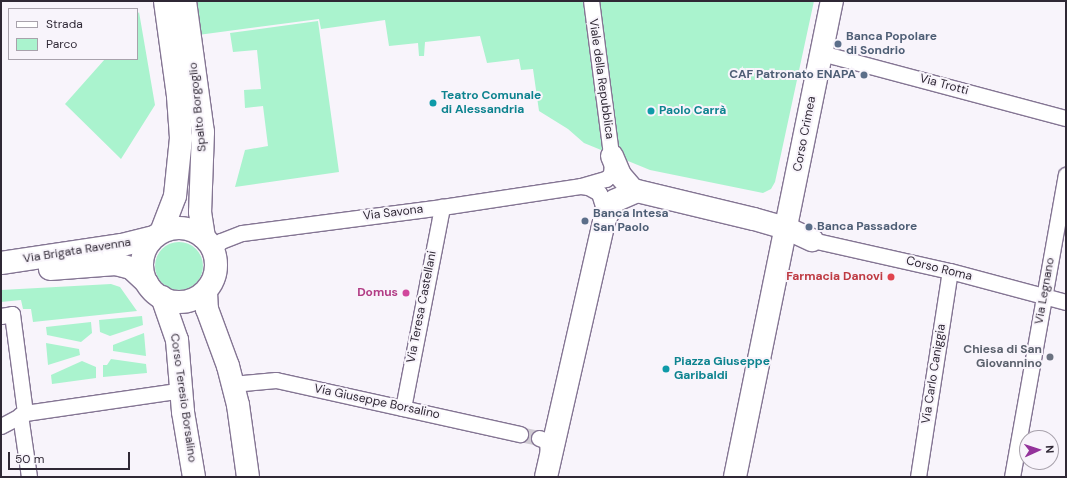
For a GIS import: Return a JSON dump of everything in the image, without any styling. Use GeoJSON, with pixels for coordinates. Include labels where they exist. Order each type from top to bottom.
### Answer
{"type":"FeatureCollection","features":[{"type":"Feature","properties":{"kind":"main road","name":"Spalto Borgoglio"},"geometry":{"type":"LineString","coordinates":[[158,234],[175,196],[181,138],[178,96],[165,1]]}},
{"type":"Feature","properties":{"kind":"main road","name":"Spalto Borgoglio"},"geometry":{"type":"LineString","coordinates":[[185,1],[203,132],[200,212],[209,246]]}},
{"type":"Feature","properties":{"kind":"main road","name":"Corso Crimea"},"geometry":{"type":"LineString","coordinates":[[734,477],[832,1]]}},
{"type":"Feature","properties":{"kind":"main road"},"geometry":{"type":"LineString","coordinates":[[612,156],[625,182],[637,192],[754,219],[786,228],[812,240]]}},
{"type":"Feature","properties":{"kind":"main road"},"geometry":{"type":"LineString","coordinates":[[546,477],[600,235],[610,205],[621,196],[637,192]]}},
{"type":"Feature","properties":{"kind":"main road"},"geometry":{"type":"LineString","coordinates":[[754,219],[781,212],[792,195]]}},
{"type":"Feature","properties":{"kind":"main road"},"geometry":{"type":"LineString","coordinates":[[206,292],[189,301],[171,301],[154,290],[142,264],[143,254],[158,234],[184,228],[209,246],[214,277],[206,292],[207,309],[232,384],[248,477]]}},
{"type":"Feature","properties":{"kind":"main road","name":"Via Brigata Ravenna"},"geometry":{"type":"LineString","coordinates":[[1,263],[122,245],[158,234]]}},
{"type":"Feature","properties":{"kind":"main road","name":"Via Brigata Ravenna"},"geometry":{"type":"LineString","coordinates":[[1,272],[116,264],[131,268],[154,290]]}},
{"type":"Feature","properties":{"kind":"main road","name":"Corso Teresio Borsalino"},"geometry":{"type":"LineString","coordinates":[[154,290],[177,340],[194,477]]}},
{"type":"Feature","properties":{"kind":"street","name":"Viale della Repubblica"},"geometry":{"type":"LineString","coordinates":[[581,186],[608,177],[613,167],[591,1]]}},
{"type":"Feature","properties":{"kind":"street","name":"Via Trotti"},"geometry":{"type":"LineString","coordinates":[[821,53],[1066,118]]}},
{"type":"Feature","properties":{"kind":"street","name":"Via Legnano"},"geometry":{"type":"LineString","coordinates":[[1012,477],[1043,296],[1066,175]]}},
{"type":"Feature","properties":{"kind":"street","name":"Via Savona"},"geometry":{"type":"LineString","coordinates":[[209,246],[215,248],[221,241],[242,233],[442,207],[581,186]]}},
{"type":"Feature","properties":{"kind":"street"},"geometry":{"type":"LineString","coordinates":[[581,186],[594,189],[601,198],[600,235]]}},
{"type":"Feature","properties":{"kind":"street","name":"Via Teresa Castellani"},"geometry":{"type":"LineString","coordinates":[[403,408],[442,207]]}},
{"type":"Feature","properties":{"kind":"street","name":"Corso Roma"},"geometry":{"type":"LineString","coordinates":[[812,240],[950,271],[1066,302]]}},
{"type":"Feature","properties":{"kind":"street","name":"Via Carlo Caniggia"},"geometry":{"type":"LineString","coordinates":[[918,477],[950,271]]}},
{"type":"Feature","properties":{"kind":"street"},"geometry":{"type":"LineString","coordinates":[[6,315],[22,414],[29,477]]}},
{"type":"Feature","properties":{"kind":"street","name":"Via Giuseppe Borsalino"},"geometry":{"type":"LineString","coordinates":[[232,384],[276,380],[520,434]]}},
{"type":"Feature","properties":{"kind":"street"},"geometry":{"type":"LineString","coordinates":[[1,426],[22,414],[182,390]]}},
{"type":"Feature","properties":{"kind":"street"},"geometry":{"type":"LineString","coordinates":[[538,438],[547,441],[548,445],[546,477]]}},
{"type":"Feature","properties":{"kind":"green space"},"geometry":{"type":"Polygon","coordinates":[[[195,1],[814,1],[775,182],[771,189],[763,193],[650,170],[584,143],[568,129],[539,111],[533,69],[521,70],[519,59],[487,63],[480,36],[425,42],[424,56],[419,56],[418,43],[389,46],[385,20],[321,29],[319,19],[198,35],[195,1]]]}},
{"type":"Feature","properties":{"kind":"green space"},"geometry":{"type":"Polygon","coordinates":[[[139,12],[155,105],[121,159],[65,104],[104,60],[138,60],[139,12]]]}},
{"type":"Feature","properties":{"kind":"green space"},"geometry":{"type":"Polygon","coordinates":[[[318,21],[339,172],[235,187],[245,150],[268,146],[263,106],[245,108],[244,90],[261,89],[257,50],[233,52],[230,33],[318,21]]]}},
{"type":"Feature","properties":{"kind":"green space"},"geometry":{"type":"Polygon","coordinates":[[[179,242],[188,244],[196,249],[201,257],[203,266],[201,275],[196,283],[188,288],[179,290],[170,288],[162,283],[157,275],[155,266],[157,257],[162,249],[170,244],[179,242]]]}},
{"type":"Feature","properties":{"kind":"green space"},"geometry":{"type":"Polygon","coordinates":[[[111,284],[120,287],[137,311],[33,322],[31,309],[23,309],[21,300],[1,302],[1,290],[111,284]]]}},
{"type":"Feature","properties":{"kind":"green space"},"geometry":{"type":"Polygon","coordinates":[[[142,316],[143,325],[110,336],[100,332],[99,320],[142,316]]]}},
{"type":"Feature","properties":{"kind":"green space"},"geometry":{"type":"Polygon","coordinates":[[[91,322],[92,333],[81,342],[47,335],[46,327],[91,322]]]}},
{"type":"Feature","properties":{"kind":"green space"},"geometry":{"type":"Polygon","coordinates":[[[144,333],[146,356],[113,351],[113,345],[144,333]]]}},
{"type":"Feature","properties":{"kind":"green space"},"geometry":{"type":"Polygon","coordinates":[[[46,343],[79,349],[80,355],[48,365],[46,343]]]}},
{"type":"Feature","properties":{"kind":"green space"},"geometry":{"type":"Polygon","coordinates":[[[111,359],[146,364],[147,373],[103,377],[103,365],[107,365],[111,359]]]}},
{"type":"Feature","properties":{"kind":"green space"},"geometry":{"type":"Polygon","coordinates":[[[82,361],[96,367],[96,378],[52,384],[51,375],[82,361]]]}},
{"type":"Feature","properties":{"kind":"tunnel"},"geometry":{"type":"LineString","coordinates":[[520,434],[539,438]]}},
{"type":"Feature","properties":{"kind":"place","name":"Banca Popolare di Sondrio"},"geometry":{"type":"Point","coordinates":[838,44]}},
{"type":"Feature","properties":{"kind":"place","name":"CAF Patronato ENAPA"},"geometry":{"type":"Point","coordinates":[864,75]}},
{"type":"Feature","properties":{"kind":"place","name":"Teatro Comunale di Alessandria"},"geometry":{"type":"Point","coordinates":[433,103]}},
{"type":"Feature","properties":{"kind":"place","name":"Paolo Carrà"},"geometry":{"type":"Point","coordinates":[651,111]}},
{"type":"Feature","properties":{"kind":"place","name":"Banca Intesa San Paolo"},"geometry":{"type":"Point","coordinates":[585,221]}},
{"type":"Feature","properties":{"kind":"place","name":"Banca Passadore"},"geometry":{"type":"Point","coordinates":[809,227]}},
{"type":"Feature","properties":{"kind":"place","name":"Farmacia Danovi"},"geometry":{"type":"Point","coordinates":[891,277]}},
{"type":"Feature","properties":{"kind":"place","name":"Domus"},"geometry":{"type":"Point","coordinates":[406,293]}},
{"type":"Feature","properties":{"kind":"place","name":"Chiesa di San Giovannino"},"geometry":{"type":"Point","coordinates":[1050,357]}},
{"type":"Feature","properties":{"kind":"place","name":"Piazza Giuseppe Garibaldi"},"geometry":{"type":"Point","coordinates":[666,369]}}]}
